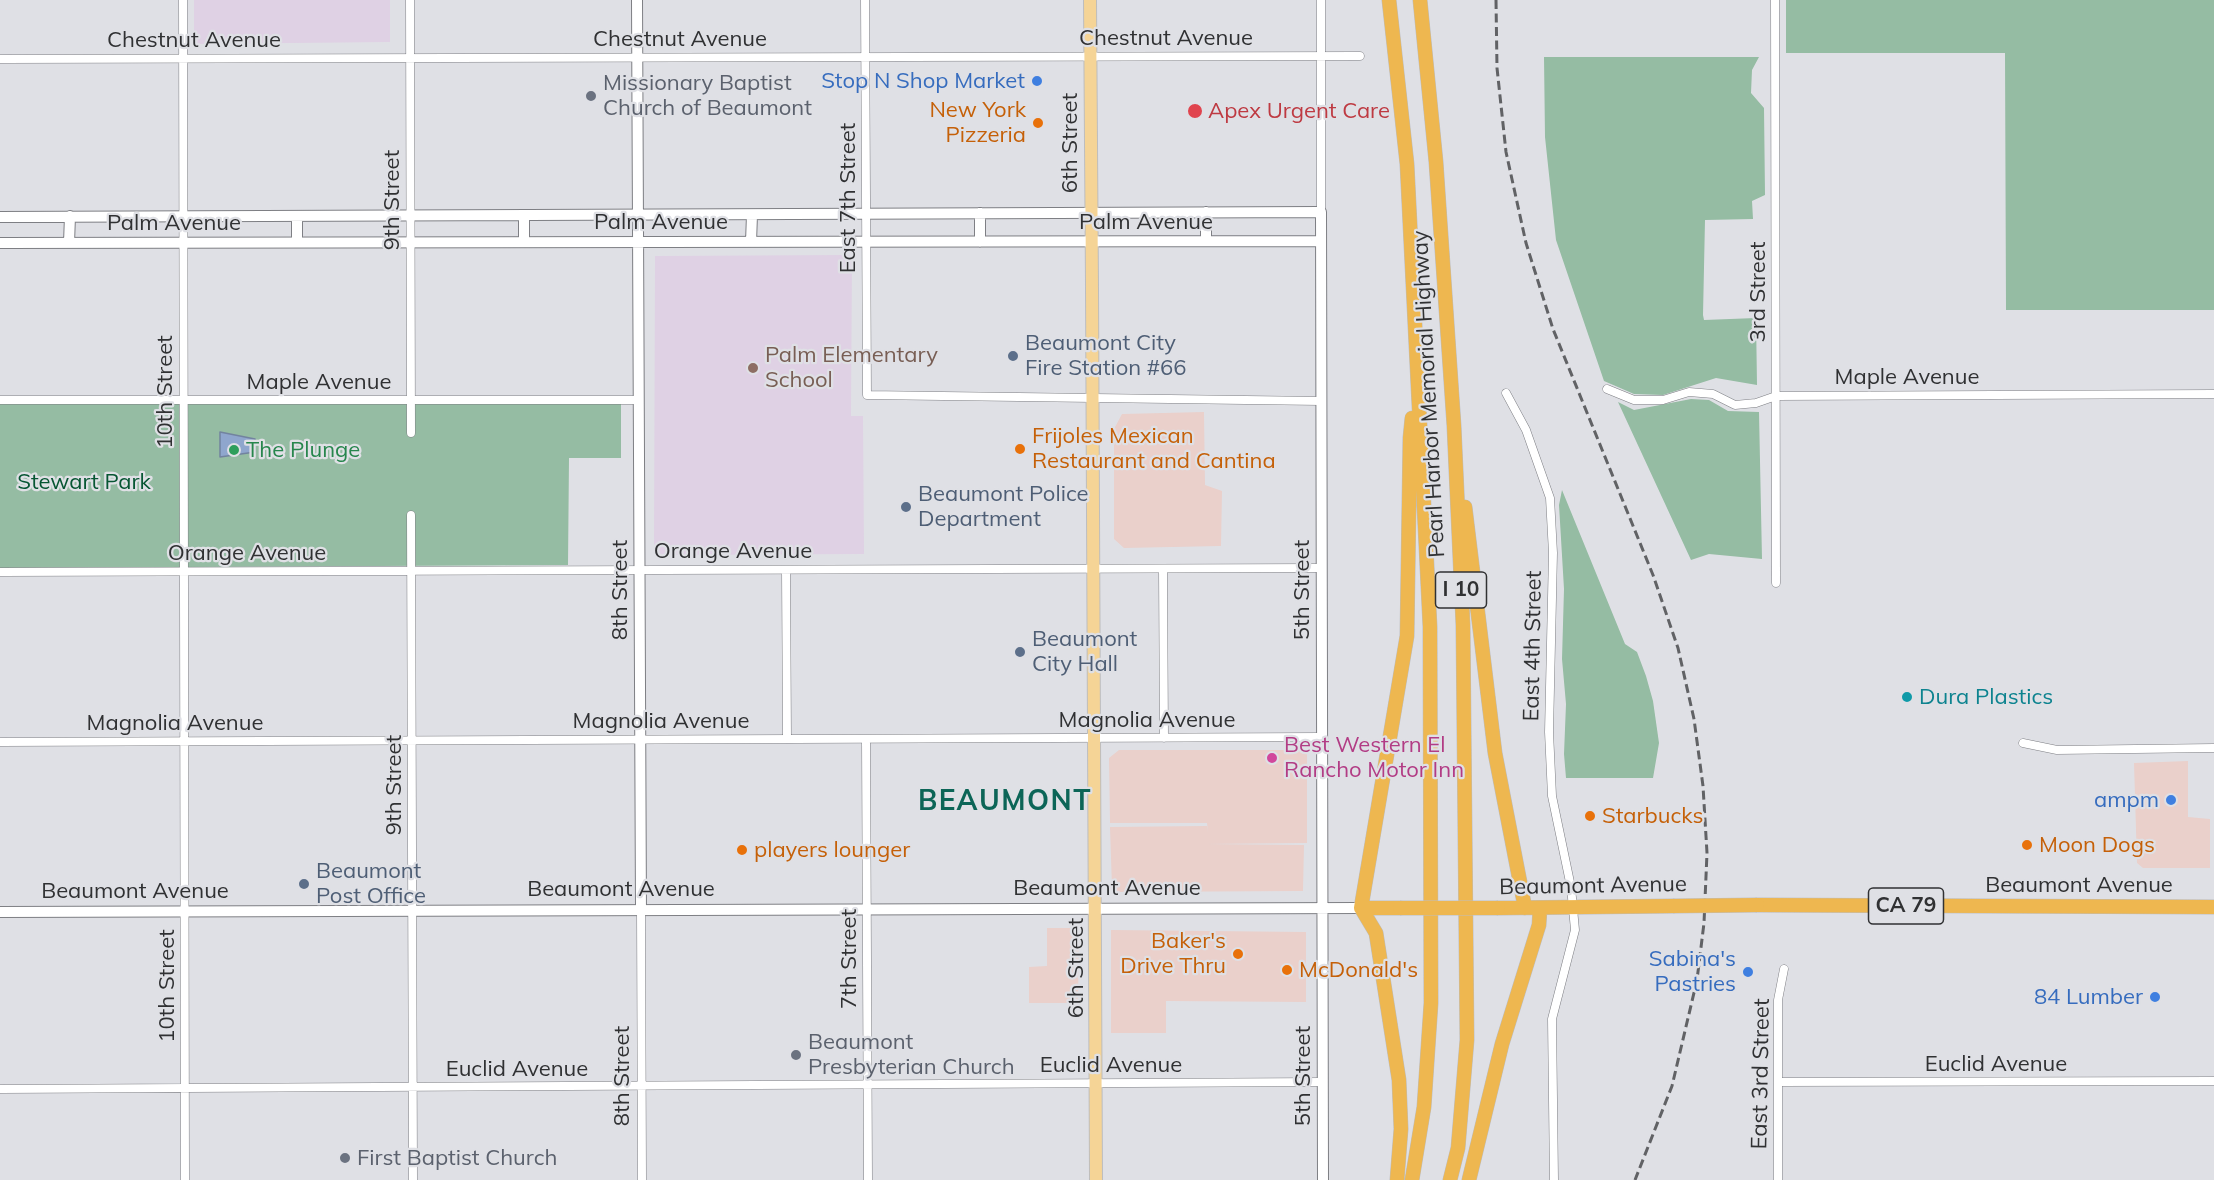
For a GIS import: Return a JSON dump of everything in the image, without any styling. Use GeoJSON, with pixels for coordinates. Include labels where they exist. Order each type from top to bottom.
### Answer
{"type":"FeatureCollection","features":[{"type":"Feature","properties":{"kind":"highway","name":"Pearl Harbor Memorial Highway"},"geometry":{"type":"LineString","coordinates":[[1389,0],[1407,164],[1416,387],[1430,627],[1431,1003],[1424,1107],[1412,1180]]}},
{"type":"Feature","properties":{"kind":"highway","name":"Pearl Harbor Memorial Highway"},"geometry":{"type":"LineString","coordinates":[[1420,0],[1436,162],[1454,426],[1463,625],[1467,1040],[1458,1148],[1450,1180]]}},
{"type":"Feature","properties":{"kind":"highway"},"geometry":{"type":"LineString","coordinates":[[1397,1180],[1401,1129],[1399,1080],[1376,933],[1361,908],[1407,636],[1410,438],[1416,387]]}},
{"type":"Feature","properties":{"kind":"highway"},"geometry":{"type":"LineString","coordinates":[[1454,426],[1475,577],[1495,753],[1525,908]]}},
{"type":"Feature","properties":{"kind":"highway","name":"Beaumont Avenue"},"geometry":{"type":"LineString","coordinates":[[1361,908],[1757,905],[2214,907]]}},
{"type":"Feature","properties":{"kind":"highway"},"geometry":{"type":"LineString","coordinates":[[1469,1180],[1500,1053],[1539,925],[1540,908]]}},
{"type":"Feature","properties":{"kind":"main road","name":"6th Street"},"geometry":{"type":"LineString","coordinates":[[1090,0],[1097,909],[1096,1180]]}},
{"type":"Feature","properties":{"kind":"street","name":"10th Street"},"geometry":{"type":"LineString","coordinates":[[183,0],[185,1180]]}},
{"type":"Feature","properties":{"kind":"street","name":"9th Street"},"geometry":{"type":"LineString","coordinates":[[410,0],[411,433]]}},
{"type":"Feature","properties":{"kind":"street","name":"8th Street"},"geometry":{"type":"LineString","coordinates":[[637,0],[642,1180]]}},
{"type":"Feature","properties":{"kind":"street","name":"East 7th Street"},"geometry":{"type":"LineString","coordinates":[[866,0],[867,395],[1093,398]]}},
{"type":"Feature","properties":{"kind":"street","name":"5th Street"},"geometry":{"type":"LineString","coordinates":[[1321,0],[1323,1180]]}},
{"type":"Feature","properties":{"kind":"street","name":"3rd Street"},"geometry":{"type":"LineString","coordinates":[[1775,0],[1776,583]]}},
{"type":"Feature","properties":{"kind":"street","name":"Chestnut Avenue"},"geometry":{"type":"LineString","coordinates":[[0,59],[1360,56]]}},
{"type":"Feature","properties":{"kind":"street"},"geometry":{"type":"LineString","coordinates":[[1206,212],[1206,242]]}},
{"type":"Feature","properties":{"kind":"street","name":"Palm Avenue"},"geometry":{"type":"LineString","coordinates":[[0,217],[1321,212]]}},
{"type":"Feature","properties":{"kind":"street"},"geometry":{"type":"LineString","coordinates":[[980,213],[980,242]]}},
{"type":"Feature","properties":{"kind":"street"},"geometry":{"type":"LineString","coordinates":[[751,242],[752,214]]}},
{"type":"Feature","properties":{"kind":"street"},"geometry":{"type":"LineString","coordinates":[[69,243],[70,216]]}},
{"type":"Feature","properties":{"kind":"street"},"geometry":{"type":"LineString","coordinates":[[297,216],[297,242]]}},
{"type":"Feature","properties":{"kind":"street"},"geometry":{"type":"LineString","coordinates":[[524,216],[524,242]]}},
{"type":"Feature","properties":{"kind":"street","name":"Palm Avenue"},"geometry":{"type":"LineString","coordinates":[[0,243],[1321,241]]}},
{"type":"Feature","properties":{"kind":"street","name":"Maple Avenue"},"geometry":{"type":"LineString","coordinates":[[1607,389],[1634,400],[1644,401],[1663,400],[1689,392],[1713,394],[1735,405],[1756,403],[1776,396],[2214,394]]}},
{"type":"Feature","properties":{"kind":"street","name":"East 4th Street"},"geometry":{"type":"LineString","coordinates":[[1506,393],[1526,430],[1550,498],[1553,553],[1549,732],[1552,796],[1573,907],[1575,930],[1552,1019],[1554,1180]]}},
{"type":"Feature","properties":{"kind":"street"},"geometry":{"type":"LineString","coordinates":[[1093,398],[1321,401]]}},
{"type":"Feature","properties":{"kind":"street","name":"Maple Avenue"},"geometry":{"type":"LineString","coordinates":[[0,399],[639,399]]}},
{"type":"Feature","properties":{"kind":"street","name":"9th Street"},"geometry":{"type":"LineString","coordinates":[[411,515],[413,1180]]}},
{"type":"Feature","properties":{"kind":"street","name":"Orange Avenue"},"geometry":{"type":"LineString","coordinates":[[0,572],[1322,568]]}},
{"type":"Feature","properties":{"kind":"street"},"geometry":{"type":"LineString","coordinates":[[1163,569],[1164,738]]}},
{"type":"Feature","properties":{"kind":"street"},"geometry":{"type":"LineString","coordinates":[[786,570],[787,739]]}},
{"type":"Feature","properties":{"kind":"street","name":"Magnolia Avenue"},"geometry":{"type":"LineString","coordinates":[[0,742],[1322,737]]}},
{"type":"Feature","properties":{"kind":"street","name":"7th Street"},"geometry":{"type":"LineString","coordinates":[[866,739],[868,1180]]}},
{"type":"Feature","properties":{"kind":"street"},"geometry":{"type":"LineString","coordinates":[[2023,743],[2057,750],[2214,748]]}},
{"type":"Feature","properties":{"kind":"street","name":"Beaumont Avenue"},"geometry":{"type":"LineString","coordinates":[[0,912],[1361,908]]}},
{"type":"Feature","properties":{"kind":"street","name":"East 3rd Street"},"geometry":{"type":"LineString","coordinates":[[1778,1180],[1778,1000],[1784,969]]}},
{"type":"Feature","properties":{"kind":"street","name":"Euclid Avenue"},"geometry":{"type":"LineString","coordinates":[[1778,1082],[2214,1081]]}},
{"type":"Feature","properties":{"kind":"street","name":"Euclid Avenue"},"geometry":{"type":"LineString","coordinates":[[0,1089],[1323,1082]]}},
{"type":"Feature","properties":{"kind":"shaded area"},"geometry":{"type":"Polygon","coordinates":[[[194,0],[390,0],[390,42],[194,44],[194,0]]]}},
{"type":"Feature","properties":{"kind":"shaded area","name":"Palm Elementary School"},"geometry":{"type":"Polygon","coordinates":[[[852,255],[851,416],[863,416],[864,554],[661,555],[654,552],[655,256],[852,255]]]}},
{"type":"Feature","properties":{"kind":"shaded area"},"geometry":{"type":"Polygon","coordinates":[[[1204,412],[1205,485],[1222,491],[1221,546],[1124,548],[1114,539],[1114,429],[1122,414],[1204,412]]]}},
{"type":"Feature","properties":{"kind":"shaded area"},"geometry":{"type":"Polygon","coordinates":[[[1119,750],[1307,750],[1307,843],[1207,844],[1304,845],[1303,891],[1118,892],[1112,888],[1110,827],[1207,826],[1208,832],[1207,823],[1110,823],[1109,758],[1119,750]]]}},
{"type":"Feature","properties":{"kind":"shaded area"},"geometry":{"type":"Polygon","coordinates":[[[2188,761],[2188,817],[2210,819],[2210,868],[2143,868],[2137,863],[2134,763],[2188,761]]]}},
{"type":"Feature","properties":{"kind":"shaded area"},"geometry":{"type":"Polygon","coordinates":[[[1047,928],[1079,928],[1078,1003],[1029,1003],[1029,967],[1047,966],[1047,928]]]}},
{"type":"Feature","properties":{"kind":"shaded area"},"geometry":{"type":"Polygon","coordinates":[[[1111,930],[1306,932],[1306,1002],[1166,1001],[1166,1033],[1111,1033],[1111,930]]]}},
{"type":"Feature","properties":{"kind":"green space"},"geometry":{"type":"Polygon","coordinates":[[[1786,0],[2214,0],[2214,310],[2006,310],[2005,53],[1786,53],[1786,0]]]}},
{"type":"Feature","properties":{"kind":"green space"},"geometry":{"type":"Polygon","coordinates":[[[1544,57],[1759,57],[1752,70],[1751,93],[1764,108],[1765,195],[1752,201],[1753,219],[1705,220],[1703,315],[1704,320],[1756,318],[1757,385],[1716,378],[1663,395],[1634,394],[1604,381],[1556,240],[1545,137],[1544,57]]]}},
{"type":"Feature","properties":{"kind":"green space","name":"Stewart Park"},"geometry":{"type":"Polygon","coordinates":[[[0,398],[621,402],[621,458],[569,458],[568,565],[0,568],[0,398]]]}},
{"type":"Feature","properties":{"kind":"green space"},"geometry":{"type":"Polygon","coordinates":[[[1691,399],[1709,400],[1728,411],[1759,412],[1762,559],[1709,554],[1691,560],[1618,402],[1634,410],[1691,399]]]}},
{"type":"Feature","properties":{"kind":"green space"},"geometry":{"type":"Polygon","coordinates":[[[1562,490],[1625,644],[1637,652],[1646,676],[1653,701],[1659,743],[1653,778],[1566,778],[1564,754],[1566,704],[1562,659],[1564,589],[1559,505],[1562,490]]]}},
{"type":"Feature","properties":{"kind":"water"},"geometry":{"type":"Polygon","coordinates":[[[220,432],[255,439],[255,452],[220,457],[220,432]]]}},
{"type":"Feature","properties":{"kind":"railway"},"geometry":{"type":"LineString","coordinates":[[1496,0],[1497,68],[1506,152],[1526,243],[1553,329],[1653,575],[1678,648],[1694,719],[1703,786],[1707,853],[1704,923],[1697,980],[1672,1086],[1635,1180]]}},
{"type":"Feature","properties":{"kind":"place","name":"Stop N Shop Market"},"geometry":{"type":"Point","coordinates":[1037,81]}},
{"type":"Feature","properties":{"kind":"place","name":"Missionary Baptist Church of Beaumont"},"geometry":{"type":"Point","coordinates":[591,96]}},
{"type":"Feature","properties":{"kind":"place","name":"Apex Urgent Care"},"geometry":{"type":"Point","coordinates":[1195,111]}},
{"type":"Feature","properties":{"kind":"place","name":"New York Pizzeria"},"geometry":{"type":"Point","coordinates":[1038,123]}},
{"type":"Feature","properties":{"kind":"place","name":"Beaumont City Fire Station #66"},"geometry":{"type":"Point","coordinates":[1013,356]}},
{"type":"Feature","properties":{"kind":"place","name":"Palm Elementary School"},"geometry":{"type":"Point","coordinates":[753,368]}},
{"type":"Feature","properties":{"kind":"place","name":"Frijoles Mexican Restaurant and Cantina"},"geometry":{"type":"Point","coordinates":[1020,449]}},
{"type":"Feature","properties":{"kind":"place","name":"The Plunge"},"geometry":{"type":"Point","coordinates":[234,450]}},
{"type":"Feature","properties":{"kind":"place","name":"Beaumont Police Department"},"geometry":{"type":"Point","coordinates":[906,507]}},
{"type":"Feature","properties":{"kind":"place","name":"Beaumont City Hall"},"geometry":{"type":"Point","coordinates":[1020,652]}},
{"type":"Feature","properties":{"kind":"place","name":"Dura Plastics"},"geometry":{"type":"Point","coordinates":[1907,697]}},
{"type":"Feature","properties":{"kind":"place","name":"Best Western El Rancho Motor Inn"},"geometry":{"type":"Point","coordinates":[1272,758]}},
{"type":"Feature","properties":{"kind":"place","name":"ampm"},"geometry":{"type":"Point","coordinates":[2171,800]}},
{"type":"Feature","properties":{"kind":"place","name":"Starbucks"},"geometry":{"type":"Point","coordinates":[1590,816]}},
{"type":"Feature","properties":{"kind":"place","name":"Moon Dogs"},"geometry":{"type":"Point","coordinates":[2027,845]}},
{"type":"Feature","properties":{"kind":"place","name":"players lounger"},"geometry":{"type":"Point","coordinates":[742,850]}},
{"type":"Feature","properties":{"kind":"place","name":"Beaumont Post Office"},"geometry":{"type":"Point","coordinates":[304,884]}},
{"type":"Feature","properties":{"kind":"place","name":"Baker's Drive Thru"},"geometry":{"type":"Point","coordinates":[1238,954]}},
{"type":"Feature","properties":{"kind":"place","name":"McDonald's"},"geometry":{"type":"Point","coordinates":[1287,970]}},
{"type":"Feature","properties":{"kind":"place","name":"Sabina's Pastries"},"geometry":{"type":"Point","coordinates":[1748,972]}},
{"type":"Feature","properties":{"kind":"place","name":"84 Lumber"},"geometry":{"type":"Point","coordinates":[2155,997]}},
{"type":"Feature","properties":{"kind":"place","name":"Beaumont Presbyterian Church"},"geometry":{"type":"Point","coordinates":[796,1055]}},
{"type":"Feature","properties":{"kind":"place","name":"First Baptist Church"},"geometry":{"type":"Point","coordinates":[345,1158]}},
{"type":"Feature","properties":{"kind":"district","name":"BEAUMONT"},"geometry":{"type":"Point","coordinates":[1005,802]}}]}
